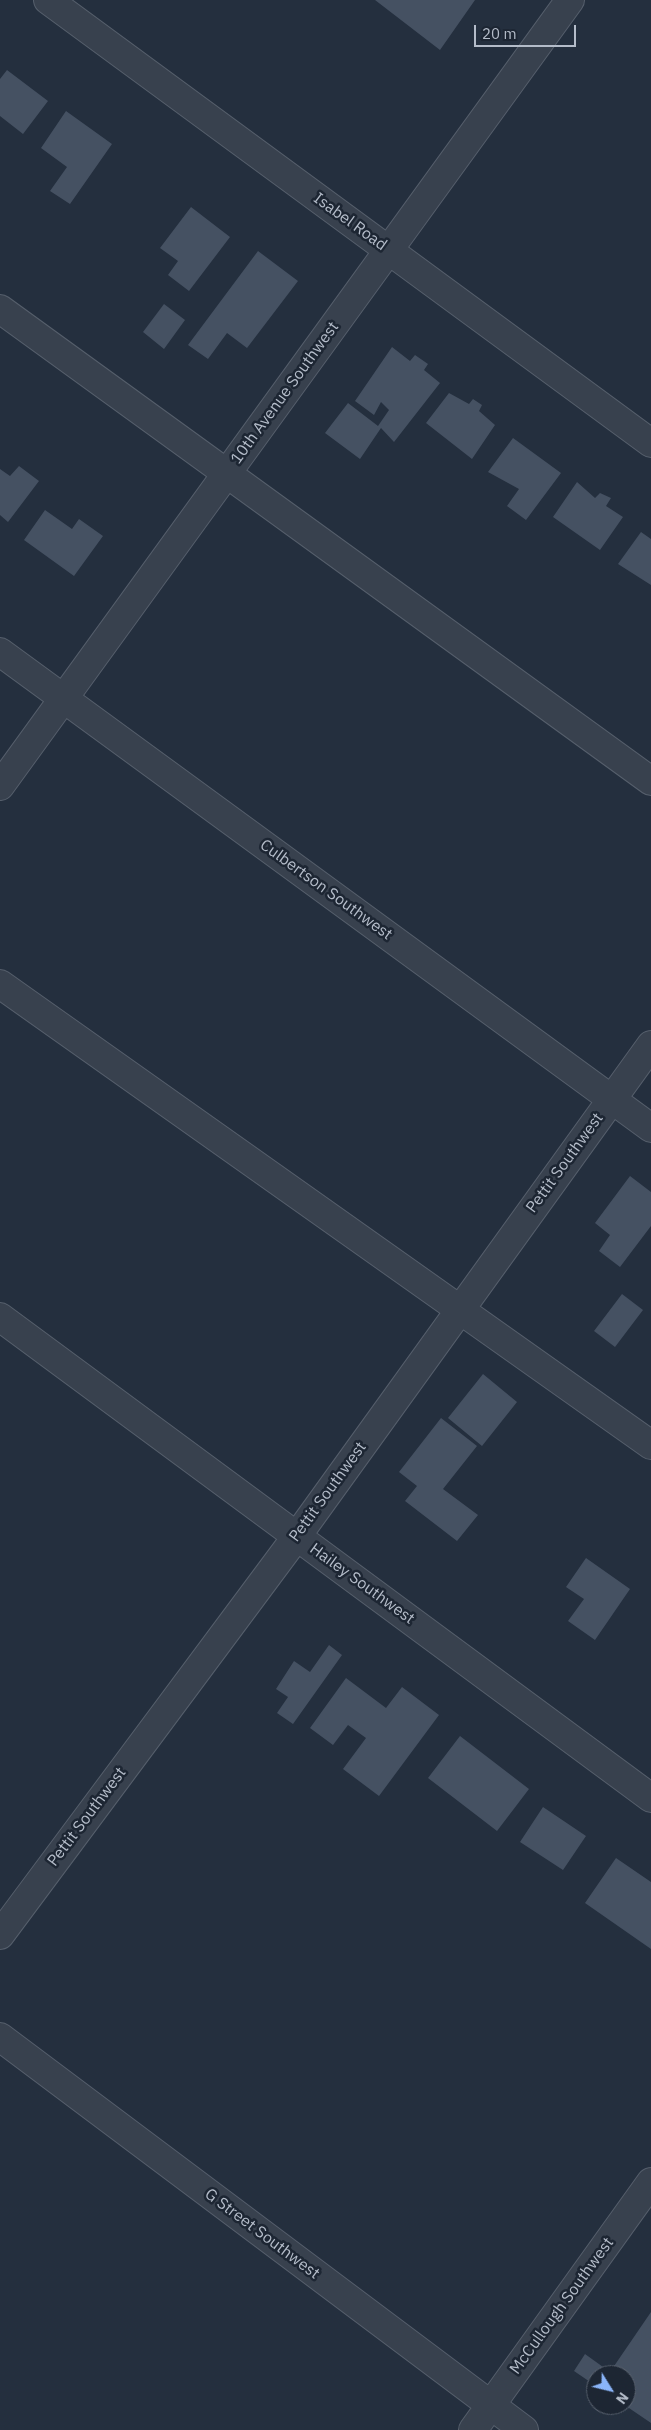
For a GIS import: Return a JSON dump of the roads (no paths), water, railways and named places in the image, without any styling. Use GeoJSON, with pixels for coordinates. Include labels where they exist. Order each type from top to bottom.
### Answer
{"type":"FeatureCollection","features":[{"type":"Feature","properties":{"kind":"street","name":"Isabel Road"},"geometry":{"type":"LineString","coordinates":[[48,0],[651,443]]}},
{"type":"Feature","properties":{"kind":"street","name":"10th Avenue Southwest"},"geometry":{"type":"LineString","coordinates":[[0,786],[570,0]]}},
{"type":"Feature","properties":{"kind":"street"},"geometry":{"type":"LineString","coordinates":[[0,310],[651,781]]}},
{"type":"Feature","properties":{"kind":"street","name":"Culbertson Southwest"},"geometry":{"type":"LineString","coordinates":[[0,652],[651,1128]]}},
{"type":"Feature","properties":{"kind":"street"},"geometry":{"type":"LineString","coordinates":[[0,984],[651,1445]]}},
{"type":"Feature","properties":{"kind":"street","name":"Pettit Southwest"},"geometry":{"type":"LineString","coordinates":[[0,1935],[297,1536],[651,1045]]}},
{"type":"Feature","properties":{"kind":"street","name":"Hailey Southwest"},"geometry":{"type":"LineString","coordinates":[[0,1317],[651,1798]]}},
{"type":"Feature","properties":{"kind":"street","name":"G Street Southwest"},"geometry":{"type":"LineString","coordinates":[[0,2037],[524,2430]]}},
{"type":"Feature","properties":{"kind":"street","name":"McCullough Southwest"},"geometry":{"type":"LineString","coordinates":[[473,2430],[651,2182]]}}]}
